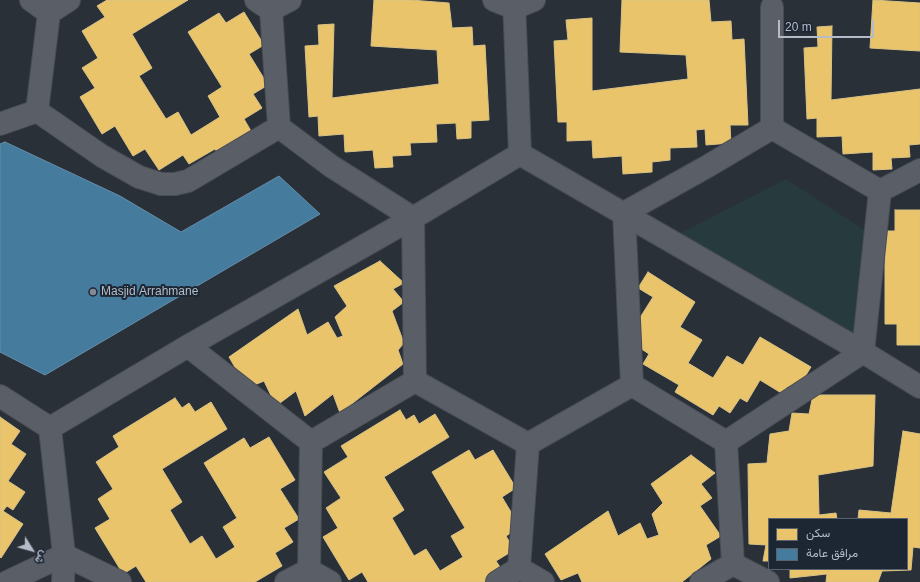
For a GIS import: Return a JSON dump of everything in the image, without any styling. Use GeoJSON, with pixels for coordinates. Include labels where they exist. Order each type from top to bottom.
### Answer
{"type":"FeatureCollection","features":[{"type":"Feature","properties":{"kind":"street"},"geometry":{"type":"LineString","coordinates":[[31,0],[50,12]]}},
{"type":"Feature","properties":{"kind":"street"},"geometry":{"type":"LineString","coordinates":[[50,12],[69,0]]}},
{"type":"Feature","properties":{"kind":"street"},"geometry":{"type":"LineString","coordinates":[[494,0],[514,4],[534,0]]}},
{"type":"Feature","properties":{"kind":"street"},"geometry":{"type":"LineString","coordinates":[[772,128],[773,2]]}},
{"type":"Feature","properties":{"kind":"street"},"geometry":{"type":"LineString","coordinates":[[272,3],[279,127],[331,166],[413,218]]}},
{"type":"Feature","properties":{"kind":"street"},"geometry":{"type":"LineString","coordinates":[[514,4],[520,154]]}},
{"type":"Feature","properties":{"kind":"street"},"geometry":{"type":"LineString","coordinates":[[37,111],[50,12]]}},
{"type":"Feature","properties":{"kind":"street"},"geometry":{"type":"LineString","coordinates":[[37,111],[102,156],[139,177],[161,184],[175,184],[188,181],[279,127]]}},
{"type":"Feature","properties":{"kind":"street"},"geometry":{"type":"LineString","coordinates":[[0,124],[37,111]]}},
{"type":"Feature","properties":{"kind":"street"},"geometry":{"type":"LineString","coordinates":[[772,128],[880,190]]}},
{"type":"Feature","properties":{"kind":"street"},"geometry":{"type":"LineString","coordinates":[[624,213],[772,128]]}},
{"type":"Feature","properties":{"kind":"street"},"geometry":{"type":"LineString","coordinates":[[520,154],[863,352],[920,387]]}},
{"type":"Feature","properties":{"kind":"street"},"geometry":{"type":"LineString","coordinates":[[50,428],[188,346],[413,218],[520,154]]}},
{"type":"Feature","properties":{"kind":"street"},"geometry":{"type":"LineString","coordinates":[[880,190],[920,170]]}},
{"type":"Feature","properties":{"kind":"street"},"geometry":{"type":"LineString","coordinates":[[863,352],[880,190]]}},
{"type":"Feature","properties":{"kind":"street"},"geometry":{"type":"LineString","coordinates":[[624,213],[632,385]]}},
{"type":"Feature","properties":{"kind":"street"},"geometry":{"type":"LineString","coordinates":[[413,218],[415,381]]}},
{"type":"Feature","properties":{"kind":"street"},"geometry":{"type":"LineString","coordinates":[[188,346],[311,442]]}},
{"type":"Feature","properties":{"kind":"street"},"geometry":{"type":"LineString","coordinates":[[726,442],[863,352]]}},
{"type":"Feature","properties":{"kind":"street"},"geometry":{"type":"LineString","coordinates":[[311,442],[415,381]]}},
{"type":"Feature","properties":{"kind":"street"},"geometry":{"type":"LineString","coordinates":[[415,381],[528,444]]}},
{"type":"Feature","properties":{"kind":"street"},"geometry":{"type":"LineString","coordinates":[[632,385],[726,442]]}},
{"type":"Feature","properties":{"kind":"street"},"geometry":{"type":"LineString","coordinates":[[528,444],[632,385]]}},
{"type":"Feature","properties":{"kind":"street"},"geometry":{"type":"LineString","coordinates":[[0,396],[50,428]]}},
{"type":"Feature","properties":{"kind":"street"},"geometry":{"type":"LineString","coordinates":[[50,428],[64,554],[64,582]]}},
{"type":"Feature","properties":{"kind":"street"},"geometry":{"type":"LineString","coordinates":[[309,570],[311,442]]}},
{"type":"Feature","properties":{"kind":"street"},"geometry":{"type":"LineString","coordinates":[[726,442],[733,564]]}},
{"type":"Feature","properties":{"kind":"street"},"geometry":{"type":"LineString","coordinates":[[519,568],[528,444]]}},
{"type":"Feature","properties":{"kind":"street"},"geometry":{"type":"LineString","coordinates":[[7,582],[64,554]]}},
{"type":"Feature","properties":{"kind":"street"},"geometry":{"type":"LineString","coordinates":[[64,554],[120,582]]}},
{"type":"Feature","properties":{"kind":"street"},"geometry":{"type":"LineString","coordinates":[[701,582],[733,564]]}},
{"type":"Feature","properties":{"kind":"street"},"geometry":{"type":"LineString","coordinates":[[733,564],[768,582]]}},
{"type":"Feature","properties":{"kind":"street"},"geometry":{"type":"LineString","coordinates":[[497,582],[519,568]]}},
{"type":"Feature","properties":{"kind":"street"},"geometry":{"type":"LineString","coordinates":[[519,568],[543,582]]}},
{"type":"Feature","properties":{"kind":"street"},"geometry":{"type":"LineString","coordinates":[[286,582],[309,570]]}},
{"type":"Feature","properties":{"kind":"street"},"geometry":{"type":"LineString","coordinates":[[309,570],[330,582]]}},
{"type":"Feature","properties":{"kind":"green space"},"geometry":{"type":"Polygon","coordinates":[[[786,179],[869,233],[857,342],[675,236],[786,179]]]}},
{"type":"Feature","properties":{"kind":"building: سكن"},"geometry":{"type":"Polygon","coordinates":[[[107,0],[188,0],[132,34],[152,68],[139,76],[166,119],[178,112],[191,135],[220,117],[208,96],[222,87],[188,32],[219,13],[226,23],[244,12],[264,45],[249,54],[268,85],[253,94],[262,108],[244,119],[251,131],[217,152],[215,149],[189,164],[183,155],[159,170],[145,149],[133,156],[115,126],[102,134],[80,97],[95,88],[82,68],[98,58],[82,31],[105,17],[97,6],[107,0]]]}},
{"type":"Feature","properties":{"kind":"building: سكن"},"geometry":{"type":"Polygon","coordinates":[[[374,0],[410,0],[449,3],[452,28],[472,27],[473,46],[485,45],[489,120],[471,121],[471,138],[457,139],[456,123],[436,124],[437,142],[410,143],[411,155],[392,156],[393,167],[375,168],[373,150],[345,152],[344,134],[319,136],[318,116],[309,117],[305,46],[319,45],[318,25],[334,24],[332,98],[439,84],[437,50],[371,46],[374,0]]]}},
{"type":"Feature","properties":{"kind":"building: سكن"},"geometry":{"type":"Polygon","coordinates":[[[622,0],[709,0],[711,22],[731,21],[732,40],[744,39],[748,125],[730,125],[731,143],[706,145],[705,129],[696,130],[697,147],[670,148],[670,160],[652,162],[652,172],[623,174],[622,156],[593,158],[592,140],[567,141],[567,122],[558,122],[554,41],[568,40],[566,20],[592,18],[592,91],[688,79],[686,55],[620,52],[622,0]]]}},
{"type":"Feature","properties":{"kind":"building: سكن"},"geometry":{"type":"Polygon","coordinates":[[[873,0],[920,3],[920,51],[870,48],[873,0]]]}},
{"type":"Feature","properties":{"kind":"building: سكن"},"geometry":{"type":"Polygon","coordinates":[[[832,26],[831,100],[920,89],[920,144],[909,145],[910,157],[891,158],[892,169],[873,170],[873,152],[843,154],[842,136],[817,137],[817,118],[807,119],[804,48],[818,47],[817,27],[832,26]]]}},
{"type":"Feature","properties":{"kind":"building: سكن"},"geometry":{"type":"Polygon","coordinates":[[[895,210],[920,210],[920,345],[897,345],[897,324],[885,324],[885,231],[895,231],[895,210]]]}},
{"type":"Feature","properties":{"kind":"building: سكن"},"geometry":{"type":"Polygon","coordinates":[[[380,261],[404,283],[393,289],[404,302],[392,311],[404,343],[398,350],[403,364],[340,413],[333,394],[305,416],[296,391],[276,406],[264,381],[247,388],[229,357],[298,309],[307,335],[328,322],[337,338],[343,336],[335,317],[347,306],[334,286],[380,261]]]}},
{"type":"Feature","properties":{"kind":"building: سكن"},"geometry":{"type":"Polygon","coordinates":[[[648,272],[695,302],[680,327],[702,340],[688,363],[713,378],[727,356],[743,365],[760,337],[811,367],[796,391],[788,386],[783,394],[760,380],[747,402],[740,398],[730,413],[719,406],[713,415],[675,392],[679,385],[643,364],[649,354],[631,342],[636,324],[653,297],[638,288],[648,272]]]}},
{"type":"Feature","properties":{"kind":"building: سكن"},"geometry":{"type":"Polygon","coordinates":[[[813,395],[875,395],[873,466],[818,475],[819,515],[836,513],[837,518],[768,518],[768,561],[763,561],[766,545],[749,544],[748,464],[767,463],[770,434],[789,431],[792,413],[809,414],[813,395]]]}},
{"type":"Feature","properties":{"kind":"building: سكن"},"geometry":{"type":"Polygon","coordinates":[[[175,398],[182,408],[189,403],[195,412],[211,402],[227,429],[162,469],[182,502],[170,510],[190,544],[202,536],[216,559],[235,547],[223,527],[237,518],[204,463],[244,438],[250,448],[269,437],[295,480],[280,489],[299,519],[284,528],[293,542],[275,553],[282,566],[255,582],[146,582],[136,566],[123,574],[95,528],[110,519],[98,499],[113,489],[96,462],[119,447],[113,436],[175,398]]]}},
{"type":"Feature","properties":{"kind":"building: سكن"},"geometry":{"type":"Polygon","coordinates":[[[400,410],[406,420],[414,415],[419,424],[435,414],[449,437],[384,477],[404,510],[392,518],[414,556],[426,549],[440,571],[463,557],[451,536],[465,528],[432,472],[469,450],[475,460],[493,450],[516,488],[502,497],[520,527],[506,536],[514,550],[496,561],[504,573],[490,582],[368,582],[362,572],[349,580],[323,537],[338,528],[326,508],[341,498],[324,472],[348,457],[341,446],[400,410]]]}},
{"type":"Feature","properties":{"kind":"building: سكن"},"geometry":{"type":"Polygon","coordinates":[[[0,417],[20,431],[11,444],[26,454],[8,481],[25,492],[13,510],[7,506],[3,511],[23,524],[1,558],[0,557],[0,417]]]}},
{"type":"Feature","properties":{"kind":"building: سكن"},"geometry":{"type":"Polygon","coordinates":[[[903,431],[920,434],[920,548],[913,547],[911,570],[882,571],[878,582],[826,582],[827,574],[790,578],[790,570],[908,570],[908,518],[858,518],[859,510],[891,513],[903,431]]]}},
{"type":"Feature","properties":{"kind":"building: سكن"},"geometry":{"type":"Polygon","coordinates":[[[691,455],[715,473],[701,484],[712,498],[700,506],[721,536],[706,545],[711,559],[682,582],[582,582],[578,573],[561,580],[545,554],[608,511],[618,536],[640,523],[647,539],[659,535],[652,514],[663,503],[651,484],[691,455]]]}},
{"type":"Feature","properties":{"kind":"building: مرافق عامة","name":"Masjid Arrahmane"},"geometry":{"type":"Polygon","coordinates":[[[5,142],[120,196],[181,232],[279,176],[320,214],[45,375],[0,352],[0,144],[5,142]]]}},
{"type":"Feature","properties":{"kind":"place","name":"Masjid Arrahmane"},"geometry":{"type":"Point","coordinates":[93,292]}}]}
